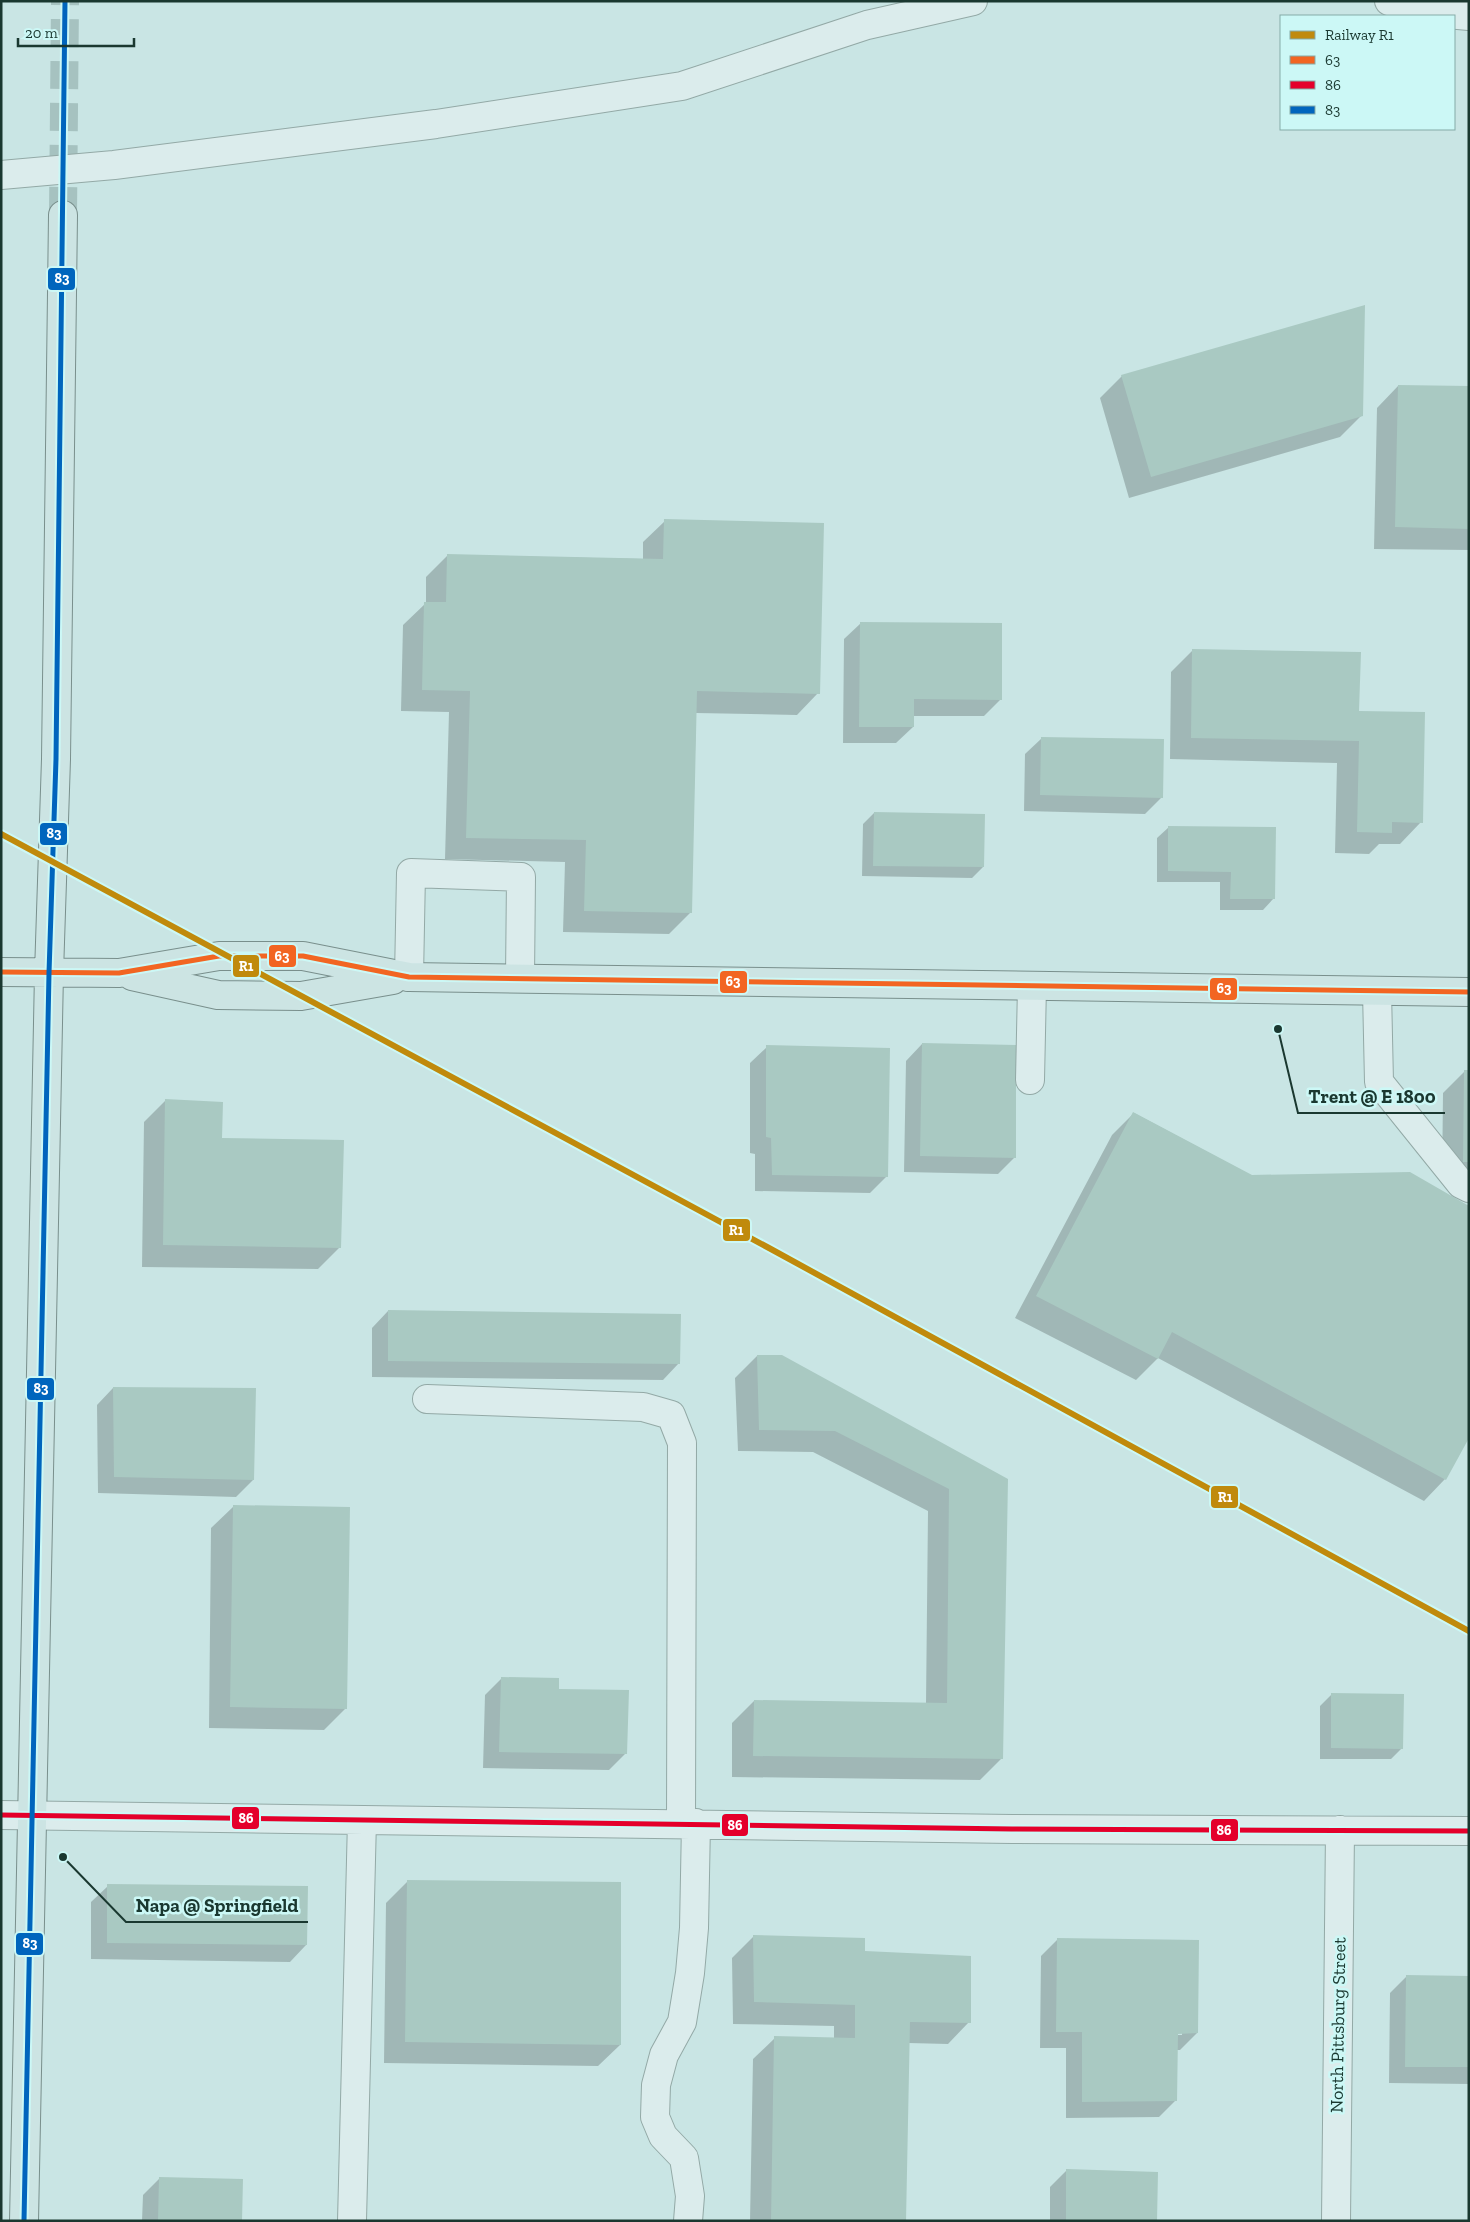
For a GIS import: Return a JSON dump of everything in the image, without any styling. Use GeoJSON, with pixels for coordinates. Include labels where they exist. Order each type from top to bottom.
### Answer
{"type":"FeatureCollection","features":[{"type":"Feature","properties":{"kind":"main road"},"geometry":{"type":"LineString","coordinates":[[24,2221],[49,973],[56,759],[63,215]]}},
{"type":"Feature","properties":{"kind":"main road"},"geometry":{"type":"LineString","coordinates":[[1,972],[119,973],[218,956],[303,956],[409,977]]}},
{"type":"Feature","properties":{"kind":"main road"},"geometry":{"type":"LineString","coordinates":[[119,973],[218,995],[301,996],[409,977],[1469,992]]}},
{"type":"Feature","properties":{"kind":"street"},"geometry":{"type":"LineString","coordinates":[[1,175],[114,165],[416,126],[682,86],[867,25],[973,1]]}},
{"type":"Feature","properties":{"kind":"street"},"geometry":{"type":"LineString","coordinates":[[1389,1],[1426,12],[1469,16]]}},
{"type":"Feature","properties":{"kind":"street"},"geometry":{"type":"LineString","coordinates":[[409,977],[411,873],[521,877],[520,978]]}},
{"type":"Feature","properties":{"kind":"street"},"geometry":{"type":"LineString","coordinates":[[1030,1080],[1032,986]]}},
{"type":"Feature","properties":{"kind":"street"},"geometry":{"type":"LineString","coordinates":[[1377,991],[1379,1082],[1461,1184],[1469,1188]]}},
{"type":"Feature","properties":{"kind":"street"},"geometry":{"type":"LineString","coordinates":[[427,1399],[642,1407],[671,1415],[682,1443],[688,1823],[694,1928],[690,1973],[682,2022],[664,2055],[656,2085],[655,2117],[663,2136],[684,2158],[690,2196],[688,2221]]}},
{"type":"Feature","properties":{"kind":"street"},"geometry":{"type":"LineString","coordinates":[[1,1815],[1012,1828],[1469,1831]]}},
{"type":"Feature","properties":{"kind":"street"},"geometry":{"type":"LineString","coordinates":[[352,2221],[362,1820]]}},
{"type":"Feature","properties":{"kind":"street","name":"North Pittsburg Street"},"geometry":{"type":"LineString","coordinates":[[1336,2221],[1340,1830]]}},
{"type":"Feature","properties":{"kind":"building"},"geometry":{"type":"Polygon","coordinates":[[[1365,305],[1363,416],[1151,477],[1121,375],[1365,305]]]}},
{"type":"Feature","properties":{"kind":"building"},"geometry":{"type":"Polygon","coordinates":[[[1398,385],[1469,386],[1469,529],[1395,527],[1398,385]]]}},
{"type":"Feature","properties":{"kind":"building"},"geometry":{"type":"Polygon","coordinates":[[[664,519],[824,523],[820,694],[697,691],[692,913],[584,911],[586,840],[466,838],[470,691],[422,690],[424,602],[446,602],[447,554],[663,559],[664,519]]]}},
{"type":"Feature","properties":{"kind":"building"},"geometry":{"type":"Polygon","coordinates":[[[860,622],[1002,623],[1002,700],[914,699],[914,727],[859,727],[860,622]]]}},
{"type":"Feature","properties":{"kind":"building"},"geometry":{"type":"Polygon","coordinates":[[[1192,649],[1361,652],[1359,711],[1425,712],[1423,823],[1392,822],[1392,833],[1357,832],[1359,741],[1191,738],[1192,649]]]}},
{"type":"Feature","properties":{"kind":"building"},"geometry":{"type":"Polygon","coordinates":[[[1041,737],[1164,739],[1163,798],[1040,795],[1041,737]]]}},
{"type":"Feature","properties":{"kind":"building"},"geometry":{"type":"Polygon","coordinates":[[[874,812],[985,814],[984,867],[873,866],[874,812]]]}},
{"type":"Feature","properties":{"kind":"building"},"geometry":{"type":"Polygon","coordinates":[[[1168,826],[1276,827],[1275,899],[1230,899],[1231,872],[1168,871],[1168,826]]]}},
{"type":"Feature","properties":{"kind":"building"},"geometry":{"type":"Polygon","coordinates":[[[922,1043],[1016,1045],[1016,1158],[920,1156],[922,1043]]]}},
{"type":"Feature","properties":{"kind":"building"},"geometry":{"type":"Polygon","coordinates":[[[766,1045],[890,1048],[888,1177],[772,1175],[771,1138],[766,1137],[766,1045]]]}},
{"type":"Feature","properties":{"kind":"building"},"geometry":{"type":"Polygon","coordinates":[[[1464,1070],[1469,1070],[1469,1162],[1463,1162],[1464,1070]]]}},
{"type":"Feature","properties":{"kind":"building"},"geometry":{"type":"Polygon","coordinates":[[[165,1099],[223,1102],[222,1138],[344,1140],[341,1248],[163,1245],[165,1099]]]}},
{"type":"Feature","properties":{"kind":"building"},"geometry":{"type":"Polygon","coordinates":[[[1133,1112],[1252,1175],[1410,1172],[1469,1206],[1469,1438],[1446,1480],[1172,1332],[1158,1359],[1036,1296],[1133,1112]]]}},
{"type":"Feature","properties":{"kind":"building"},"geometry":{"type":"Polygon","coordinates":[[[388,1310],[681,1314],[680,1364],[388,1361],[388,1310]]]}},
{"type":"Feature","properties":{"kind":"building"},"geometry":{"type":"Polygon","coordinates":[[[757,1355],[782,1355],[1008,1479],[1003,1759],[753,1756],[754,1700],[947,1703],[949,1489],[835,1431],[759,1430],[757,1355]]]}},
{"type":"Feature","properties":{"kind":"building"},"geometry":{"type":"Polygon","coordinates":[[[113,1387],[256,1388],[254,1480],[114,1477],[113,1387]]]}},
{"type":"Feature","properties":{"kind":"building"},"geometry":{"type":"Polygon","coordinates":[[[233,1505],[350,1507],[347,1709],[230,1707],[233,1505]]]}},
{"type":"Feature","properties":{"kind":"building"},"geometry":{"type":"Polygon","coordinates":[[[501,1677],[559,1678],[559,1689],[629,1690],[627,1754],[499,1752],[501,1677]]]}},
{"type":"Feature","properties":{"kind":"building"},"geometry":{"type":"Polygon","coordinates":[[[1331,1693],[1404,1694],[1403,1749],[1331,1748],[1331,1693]]]}},
{"type":"Feature","properties":{"kind":"building"},"geometry":{"type":"Polygon","coordinates":[[[407,1880],[621,1882],[621,2045],[405,2042],[407,1880]]]}},
{"type":"Feature","properties":{"kind":"building"},"geometry":{"type":"Polygon","coordinates":[[[107,1884],[308,1886],[307,1945],[107,1943],[107,1884]]]}},
{"type":"Feature","properties":{"kind":"building"},"geometry":{"type":"Polygon","coordinates":[[[753,1935],[865,1938],[865,1951],[971,1956],[971,2023],[910,2022],[906,2221],[771,2221],[774,2036],[855,2038],[855,2005],[754,2002],[753,1935]]]}},
{"type":"Feature","properties":{"kind":"building"},"geometry":{"type":"Polygon","coordinates":[[[1057,1938],[1199,1940],[1198,2033],[1178,2034],[1177,2101],[1082,2102],[1082,2032],[1056,2032],[1057,1938]]]}},
{"type":"Feature","properties":{"kind":"building"},"geometry":{"type":"Polygon","coordinates":[[[1406,1975],[1469,1976],[1469,2067],[1405,2067],[1406,1975]]]}},
{"type":"Feature","properties":{"kind":"building"},"geometry":{"type":"Polygon","coordinates":[[[1066,2169],[1158,2172],[1157,2221],[1066,2221],[1066,2169]]]}},
{"type":"Feature","properties":{"kind":"building"},"geometry":{"type":"Polygon","coordinates":[[[159,2177],[243,2179],[242,2221],[158,2221],[159,2177]]]}},
{"type":"Feature","properties":{"kind":"tunnel"},"geometry":{"type":"LineString","coordinates":[[63,215],[65,1]]}},
{"type":"Feature","properties":{"kind":"rail line","name":"R1"},"geometry":{"type":"LineString","coordinates":[[1,834],[769,1248],[1469,1631]]}},
{"type":"Feature","properties":{"kind":"transit line","name":"83"},"geometry":{"type":"LineString","coordinates":[[24,2221],[49,973],[56,759],[65,1]]}},
{"type":"Feature","properties":{"kind":"transit line","name":"63"},"geometry":{"type":"LineString","coordinates":[[1,972],[119,973],[219,956],[303,956],[409,977],[1469,992]]}},
{"type":"Feature","properties":{"kind":"transit line","name":"86"},"geometry":{"type":"LineString","coordinates":[[1,1815],[1012,1829],[1469,1831]]}},
{"type":"Feature","properties":{"kind":"place","name":"Trent @ E 1800"},"geometry":{"type":"Point","coordinates":[1278,1029]}},
{"type":"Feature","properties":{"kind":"place","name":"Napa @ Springfield"},"geometry":{"type":"Point","coordinates":[63,1857]}}]}
